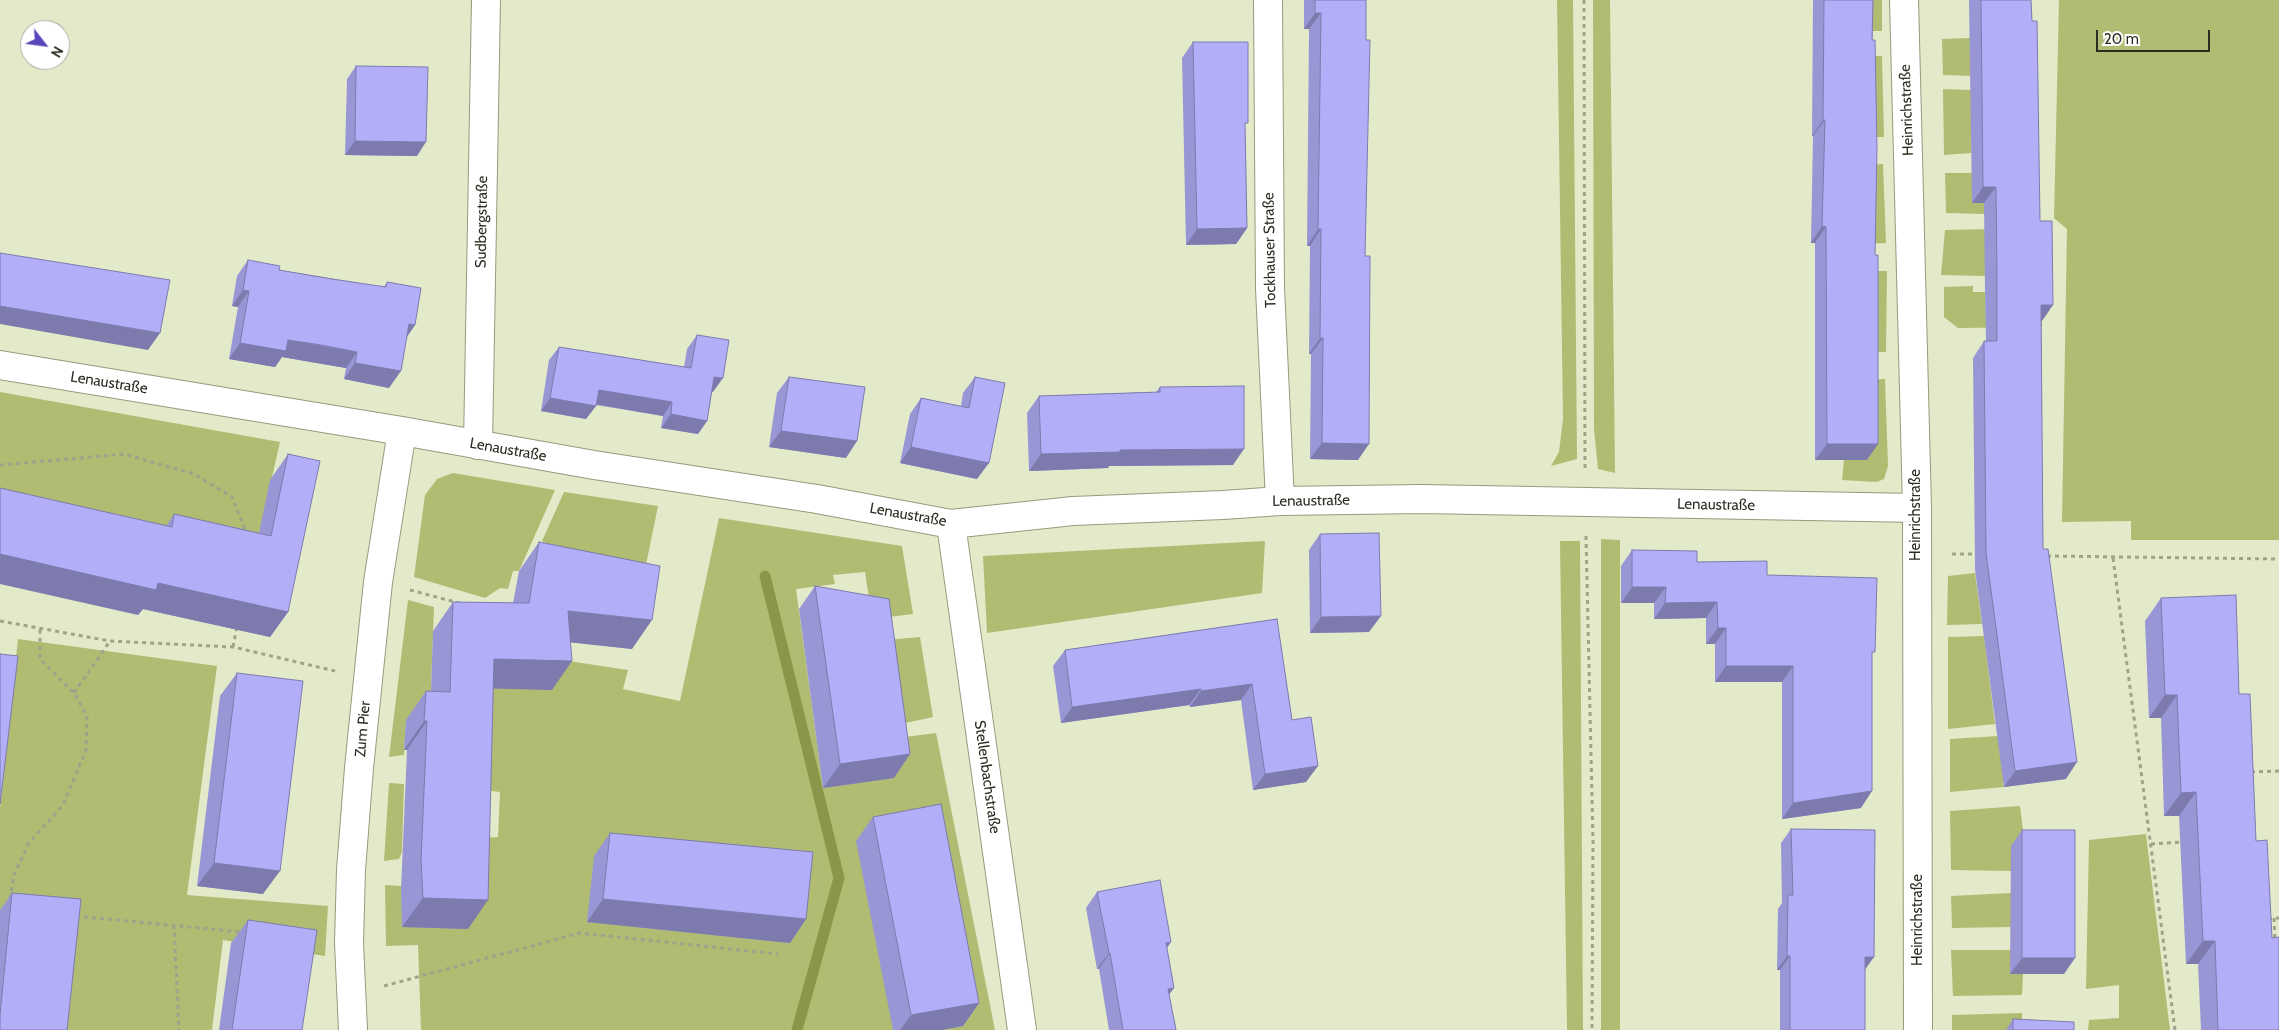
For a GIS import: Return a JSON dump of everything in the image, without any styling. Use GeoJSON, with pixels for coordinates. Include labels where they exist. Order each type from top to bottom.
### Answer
{"type":"FeatureCollection","features":[{"type":"Feature","properties":{"kind":"street","name":"Sudbergstraße"},"geometry":{"type":"LineString","coordinates":[[478,444],[486,0]]}},
{"type":"Feature","properties":{"kind":"street","name":"Tockhauser Straße"},"geometry":{"type":"LineString","coordinates":[[1268,0],[1270,288],[1280,501]]}},
{"type":"Feature","properties":{"kind":"street","name":"Heinrichstraße"},"geometry":{"type":"LineString","coordinates":[[1904,0],[1917,508],[1918,1030]]}},
{"type":"Feature","properties":{"kind":"street","name":"Lenaustraße"},"geometry":{"type":"LineString","coordinates":[[0,365],[402,431],[594,465],[817,498],[951,524],[1072,511],[1280,501],[1422,499],[1917,508]]}},
{"type":"Feature","properties":{"kind":"street","name":"Zum Pier"},"geometry":{"type":"LineString","coordinates":[[353,1030],[349,943],[352,870],[367,678],[378,582],[402,431]]}},
{"type":"Feature","properties":{"kind":"street","name":"Stellenbachstraße"},"geometry":{"type":"LineString","coordinates":[[951,524],[1022,1030]]}},
{"type":"Feature","properties":{"kind":"path"},"geometry":{"type":"LineString","coordinates":[[0,465],[124,454],[194,474],[232,497],[250,541]]}},
{"type":"Feature","properties":{"kind":"path"},"geometry":{"type":"LineString","coordinates":[[1916,553],[1988,555]]}},
{"type":"Feature","properties":{"kind":"path"},"geometry":{"type":"LineString","coordinates":[[2046,556],[2279,559]]}},
{"type":"Feature","properties":{"kind":"path"},"geometry":{"type":"LineString","coordinates":[[2114,558],[2175,1030]]}},
{"type":"Feature","properties":{"kind":"path"},"geometry":{"type":"LineString","coordinates":[[378,582],[464,604]]}},
{"type":"Feature","properties":{"kind":"path"},"geometry":{"type":"LineString","coordinates":[[233,647],[238,618]]}},
{"type":"Feature","properties":{"kind":"path"},"geometry":{"type":"LineString","coordinates":[[0,621],[110,641],[233,647],[367,678]]}},
{"type":"Feature","properties":{"kind":"path"},"geometry":{"type":"LineString","coordinates":[[10,901],[14,875],[29,843],[62,805],[86,750],[87,716],[74,693],[40,659],[40,629]]}},
{"type":"Feature","properties":{"kind":"path"},"geometry":{"type":"LineString","coordinates":[[74,693],[110,641]]}},
{"type":"Feature","properties":{"kind":"path"},"geometry":{"type":"LineString","coordinates":[[2242,773],[2279,771]]}},
{"type":"Feature","properties":{"kind":"path"},"geometry":{"type":"LineString","coordinates":[[2151,844],[2188,842]]}},
{"type":"Feature","properties":{"kind":"path"},"geometry":{"type":"LineString","coordinates":[[74,916],[174,924],[250,933]]}},
{"type":"Feature","properties":{"kind":"path"},"geometry":{"type":"LineString","coordinates":[[2274,918],[2275,948]]}},
{"type":"Feature","properties":{"kind":"path"},"geometry":{"type":"LineString","coordinates":[[2262,919],[2279,918]]}},
{"type":"Feature","properties":{"kind":"path"},"geometry":{"type":"LineString","coordinates":[[174,924],[179,1030]]}},
{"type":"Feature","properties":{"kind":"path"},"geometry":{"type":"LineString","coordinates":[[350,996],[580,933],[778,954]]}},
{"type":"Feature","properties":{"kind":"green space"},"geometry":{"type":"Polygon","coordinates":[[[1557,0],[1573,0],[1577,459],[1551,466],[1559,452],[1563,419],[1557,0]]]}},
{"type":"Feature","properties":{"kind":"green space"},"geometry":{"type":"Polygon","coordinates":[[[1593,0],[1610,0],[1615,473],[1598,469],[1594,429],[1593,0]]]}},
{"type":"Feature","properties":{"kind":"green space"},"geometry":{"type":"Polygon","coordinates":[[[1862,0],[1882,0],[1882,31],[1862,31],[1862,0]]]}},
{"type":"Feature","properties":{"kind":"green space"},"geometry":{"type":"Polygon","coordinates":[[[2059,0],[2279,0],[2279,540],[2131,540],[2131,521],[2062,522],[2067,229],[2054,218],[2059,0]]]}},
{"type":"Feature","properties":{"kind":"green space"},"geometry":{"type":"Polygon","coordinates":[[[1970,38],[1971,76],[1943,75],[1942,39],[1970,38]]]}},
{"type":"Feature","properties":{"kind":"green space"},"geometry":{"type":"Polygon","coordinates":[[[1864,56],[1882,56],[1884,137],[1864,137],[1864,56]]]}},
{"type":"Feature","properties":{"kind":"green space"},"geometry":{"type":"Polygon","coordinates":[[[1943,89],[1971,90],[1971,153],[1944,155],[1943,89]]]}},
{"type":"Feature","properties":{"kind":"green space"},"geometry":{"type":"Polygon","coordinates":[[[1883,164],[1886,243],[1864,244],[1865,165],[1883,164]]]}},
{"type":"Feature","properties":{"kind":"green space"},"geometry":{"type":"Polygon","coordinates":[[[1945,173],[1972,173],[2028,203],[2027,215],[1946,213],[1945,173]]]}},
{"type":"Feature","properties":{"kind":"green space"},"geometry":{"type":"Polygon","coordinates":[[[2040,228],[1985,238],[1985,276],[1941,275],[1945,230],[2040,228]]]}},
{"type":"Feature","properties":{"kind":"green space"},"geometry":{"type":"Polygon","coordinates":[[[1867,271],[1887,271],[1886,352],[1867,352],[1867,271]]]}},
{"type":"Feature","properties":{"kind":"green space"},"geometry":{"type":"Polygon","coordinates":[[[1973,286],[1973,292],[1985,292],[1986,322],[2042,321],[2042,327],[1958,328],[1944,317],[1944,287],[1973,286]]]}},
{"type":"Feature","properties":{"kind":"green space"},"geometry":{"type":"Polygon","coordinates":[[[1885,379],[1888,466],[1884,479],[1877,482],[1842,480],[1844,460],[1867,460],[1866,380],[1885,379]]]}},
{"type":"Feature","properties":{"kind":"green space"},"geometry":{"type":"Polygon","coordinates":[[[0,392],[280,442],[255,552],[0,503],[0,392]]]}},
{"type":"Feature","properties":{"kind":"green space"},"geometry":{"type":"Polygon","coordinates":[[[453,473],[555,490],[519,571],[513,571],[508,589],[500,588],[485,598],[414,577],[425,495],[437,479],[453,473]]]}},
{"type":"Feature","properties":{"kind":"green space"},"geometry":{"type":"Polygon","coordinates":[[[564,492],[658,506],[640,594],[542,541],[564,492]]]}},
{"type":"Feature","properties":{"kind":"green space"},"geometry":{"type":"Polygon","coordinates":[[[719,518],[902,546],[913,614],[872,619],[865,572],[833,575],[835,584],[796,589],[823,787],[893,778],[889,739],[936,733],[995,1030],[421,1030],[418,945],[386,946],[385,885],[401,886],[403,927],[470,839],[498,837],[500,792],[482,790],[406,720],[404,755],[389,757],[408,600],[434,607],[431,687],[549,658],[628,670],[623,689],[680,701],[719,518]]]}},
{"type":"Feature","properties":{"kind":"green space"},"geometry":{"type":"Polygon","coordinates":[[[1601,539],[1620,540],[1620,1030],[1601,1030],[1601,539]]]}},
{"type":"Feature","properties":{"kind":"green space"},"geometry":{"type":"Polygon","coordinates":[[[1265,541],[1262,593],[987,633],[983,556],[1265,541]]]}},
{"type":"Feature","properties":{"kind":"green space"},"geometry":{"type":"Polygon","coordinates":[[[1560,541],[1580,541],[1583,1030],[1567,1030],[1560,541]]]}},
{"type":"Feature","properties":{"kind":"green space"},"geometry":{"type":"Polygon","coordinates":[[[1975,573],[1982,624],[1947,625],[1948,576],[1975,573]]]}},
{"type":"Feature","properties":{"kind":"green space"},"geometry":{"type":"Polygon","coordinates":[[[1984,636],[1995,724],[1948,729],[1948,637],[1984,636]]]}},
{"type":"Feature","properties":{"kind":"green space"},"geometry":{"type":"Polygon","coordinates":[[[920,637],[933,717],[887,727],[875,641],[920,637]]]}},
{"type":"Feature","properties":{"kind":"green space"},"geometry":{"type":"Polygon","coordinates":[[[18,639],[217,666],[187,895],[328,906],[325,956],[223,940],[212,1030],[0,1030],[0,808],[18,639]]]}},
{"type":"Feature","properties":{"kind":"green space"},"geometry":{"type":"Polygon","coordinates":[[[1998,736],[2004,787],[1950,792],[1950,739],[1998,736]]]}},
{"type":"Feature","properties":{"kind":"green space"},"geometry":{"type":"Polygon","coordinates":[[[389,783],[404,784],[402,852],[399,859],[384,861],[389,783]]]}},
{"type":"Feature","properties":{"kind":"green space"},"geometry":{"type":"Polygon","coordinates":[[[2020,806],[2025,846],[2011,846],[2011,871],[1951,870],[1950,811],[2020,806]]]}},
{"type":"Feature","properties":{"kind":"green space"},"geometry":{"type":"Polygon","coordinates":[[[2146,834],[2170,1030],[2088,1030],[2089,1020],[2119,1018],[2119,985],[2086,989],[2089,840],[2146,834]]]}},
{"type":"Feature","properties":{"kind":"green space"},"geometry":{"type":"Polygon","coordinates":[[[2011,893],[2011,927],[1952,928],[1951,896],[2011,893]]]}},
{"type":"Feature","properties":{"kind":"green space"},"geometry":{"type":"Polygon","coordinates":[[[1951,950],[2011,950],[2010,974],[2023,974],[2022,995],[1953,996],[1951,950]]]}},
{"type":"Feature","properties":{"kind":"green space"},"geometry":{"type":"Polygon","coordinates":[[[2022,1013],[2022,1030],[1952,1030],[1952,1015],[2022,1013]]]}},
{"type":"Feature","properties":{"kind":"building"},"geometry":{"type":"Polygon","coordinates":[[[1315,0],[1366,0],[1366,40],[1370,40],[1365,256],[1370,256],[1369,444],[1322,443],[1323,338],[1320,338],[1321,229],[1318,229],[1321,13],[1315,13],[1315,0]]]}},
{"type":"Feature","properties":{"kind":"building"},"geometry":{"type":"Polygon","coordinates":[[[1824,0],[1873,0],[1872,40],[1875,40],[1877,148],[1875,255],[1878,255],[1878,444],[1827,444],[1826,227],[1822,226],[1825,120],[1823,120],[1824,0]]]}},
{"type":"Feature","properties":{"kind":"building"},"geometry":{"type":"Polygon","coordinates":[[[1981,0],[2031,0],[2032,21],[2037,21],[2040,221],[2052,221],[2053,305],[2041,305],[2043,549],[2048,549],[2077,762],[2015,771],[1986,553],[1984,341],[1997,341],[1997,276],[1996,187],[1983,187],[1981,0]]]}},
{"type":"Feature","properties":{"kind":"building"},"geometry":{"type":"Polygon","coordinates":[[[1193,42],[1248,42],[1248,123],[1245,123],[1247,228],[1197,229],[1193,42]]]}},
{"type":"Feature","properties":{"kind":"building"},"geometry":{"type":"Polygon","coordinates":[[[356,66],[428,67],[426,142],[355,141],[356,66]]]}},
{"type":"Feature","properties":{"kind":"building"},"geometry":{"type":"Polygon","coordinates":[[[0,253],[170,280],[160,333],[0,306],[0,253]]]}},
{"type":"Feature","properties":{"kind":"building"},"geometry":{"type":"Polygon","coordinates":[[[248,260],[280,266],[279,270],[332,279],[386,287],[387,282],[421,288],[415,325],[409,324],[401,371],[355,363],[357,352],[321,345],[288,340],[286,351],[240,343],[249,291],[243,290],[248,260]]]}},
{"type":"Feature","properties":{"kind":"building"},"geometry":{"type":"Polygon","coordinates":[[[697,335],[729,340],[723,378],[714,377],[707,421],[671,414],[672,402],[599,390],[596,406],[550,398],[559,347],[691,368],[697,335]]]}},
{"type":"Feature","properties":{"kind":"building"},"geometry":{"type":"Polygon","coordinates":[[[789,377],[865,387],[857,441],[781,431],[789,377]]]}},
{"type":"Feature","properties":{"kind":"building"},"geometry":{"type":"Polygon","coordinates":[[[975,377],[1005,383],[989,463],[911,447],[921,398],[969,408],[975,377]]]}},
{"type":"Feature","properties":{"kind":"building"},"geometry":{"type":"Polygon","coordinates":[[[1244,386],[1244,449],[1120,450],[1120,452],[1041,454],[1039,396],[1160,392],[1160,387],[1244,386]]]}},
{"type":"Feature","properties":{"kind":"building"},"geometry":{"type":"Polygon","coordinates":[[[288,454],[320,461],[288,612],[158,583],[156,590],[0,554],[0,488],[172,527],[174,514],[271,536],[288,454]]]}},
{"type":"Feature","properties":{"kind":"building"},"geometry":{"type":"Polygon","coordinates":[[[1379,533],[1381,616],[1321,617],[1320,534],[1379,533]]]}},
{"type":"Feature","properties":{"kind":"building"},"geometry":{"type":"Polygon","coordinates":[[[539,542],[660,566],[652,620],[568,611],[572,661],[494,659],[488,900],[423,898],[421,860],[427,721],[424,721],[426,691],[450,692],[453,602],[529,603],[539,542]]]}},
{"type":"Feature","properties":{"kind":"building"},"geometry":{"type":"Polygon","coordinates":[[[1632,550],[1697,551],[1697,562],[1767,561],[1767,575],[1877,578],[1875,652],[1872,652],[1872,791],[1793,803],[1793,666],[1726,666],[1726,628],[1718,628],[1717,602],[1665,603],[1666,587],[1632,587],[1632,550]]]}},
{"type":"Feature","properties":{"kind":"building"},"geometry":{"type":"Polygon","coordinates":[[[815,586],[889,599],[910,754],[840,764],[815,586]]]}},
{"type":"Feature","properties":{"kind":"building"},"geometry":{"type":"Polygon","coordinates":[[[2236,595],[2239,694],[2250,694],[2256,841],[2267,840],[2272,938],[2279,937],[2279,1030],[2218,1030],[2215,941],[2203,941],[2196,792],[2181,793],[2177,695],[2165,695],[2161,598],[2236,595]]]}},
{"type":"Feature","properties":{"kind":"building"},"geometry":{"type":"Polygon","coordinates":[[[1277,619],[1292,720],[1311,717],[1318,766],[1265,774],[1252,684],[1201,691],[1201,689],[1072,707],[1065,650],[1277,619]]]}},
{"type":"Feature","properties":{"kind":"building"},"geometry":{"type":"Polygon","coordinates":[[[0,654],[18,656],[0,804],[0,654]]]}},
{"type":"Feature","properties":{"kind":"building"},"geometry":{"type":"Polygon","coordinates":[[[237,673],[303,681],[280,871],[214,863],[237,673]]]}},
{"type":"Feature","properties":{"kind":"building"},"geometry":{"type":"Polygon","coordinates":[[[941,804],[979,1003],[911,1015],[873,817],[941,804]]]}},
{"type":"Feature","properties":{"kind":"building"},"geometry":{"type":"Polygon","coordinates":[[[1791,829],[1875,830],[1874,957],[1865,957],[1865,1030],[1790,1030],[1790,956],[1787,956],[1788,895],[1793,895],[1791,829]]]}},
{"type":"Feature","properties":{"kind":"building"},"geometry":{"type":"Polygon","coordinates":[[[2022,830],[2075,830],[2075,958],[2022,958],[2022,830]]]}},
{"type":"Feature","properties":{"kind":"building"},"geometry":{"type":"Polygon","coordinates":[[[610,833],[813,852],[806,919],[603,899],[610,833]]]}},
{"type":"Feature","properties":{"kind":"building"},"geometry":{"type":"Polygon","coordinates":[[[1160,880],[1171,942],[1166,943],[1174,988],[1168,989],[1176,1030],[1123,1030],[1097,892],[1160,880]]]}},
{"type":"Feature","properties":{"kind":"building"},"geometry":{"type":"Polygon","coordinates":[[[12,893],[81,899],[67,1030],[0,1030],[12,893]]]}},
{"type":"Feature","properties":{"kind":"building"},"geometry":{"type":"Polygon","coordinates":[[[248,920],[317,930],[302,1030],[232,1030],[248,920]]]}},
{"type":"Feature","properties":{"kind":"building"},"geometry":{"type":"Polygon","coordinates":[[[2013,1019],[2074,1022],[2074,1030],[2013,1030],[2013,1019]]]}},
{"type":"Feature","properties":{"kind":"waterway"},"geometry":{"type":"LineString","coordinates":[[765,576],[839,878],[797,1030]]}}]}
